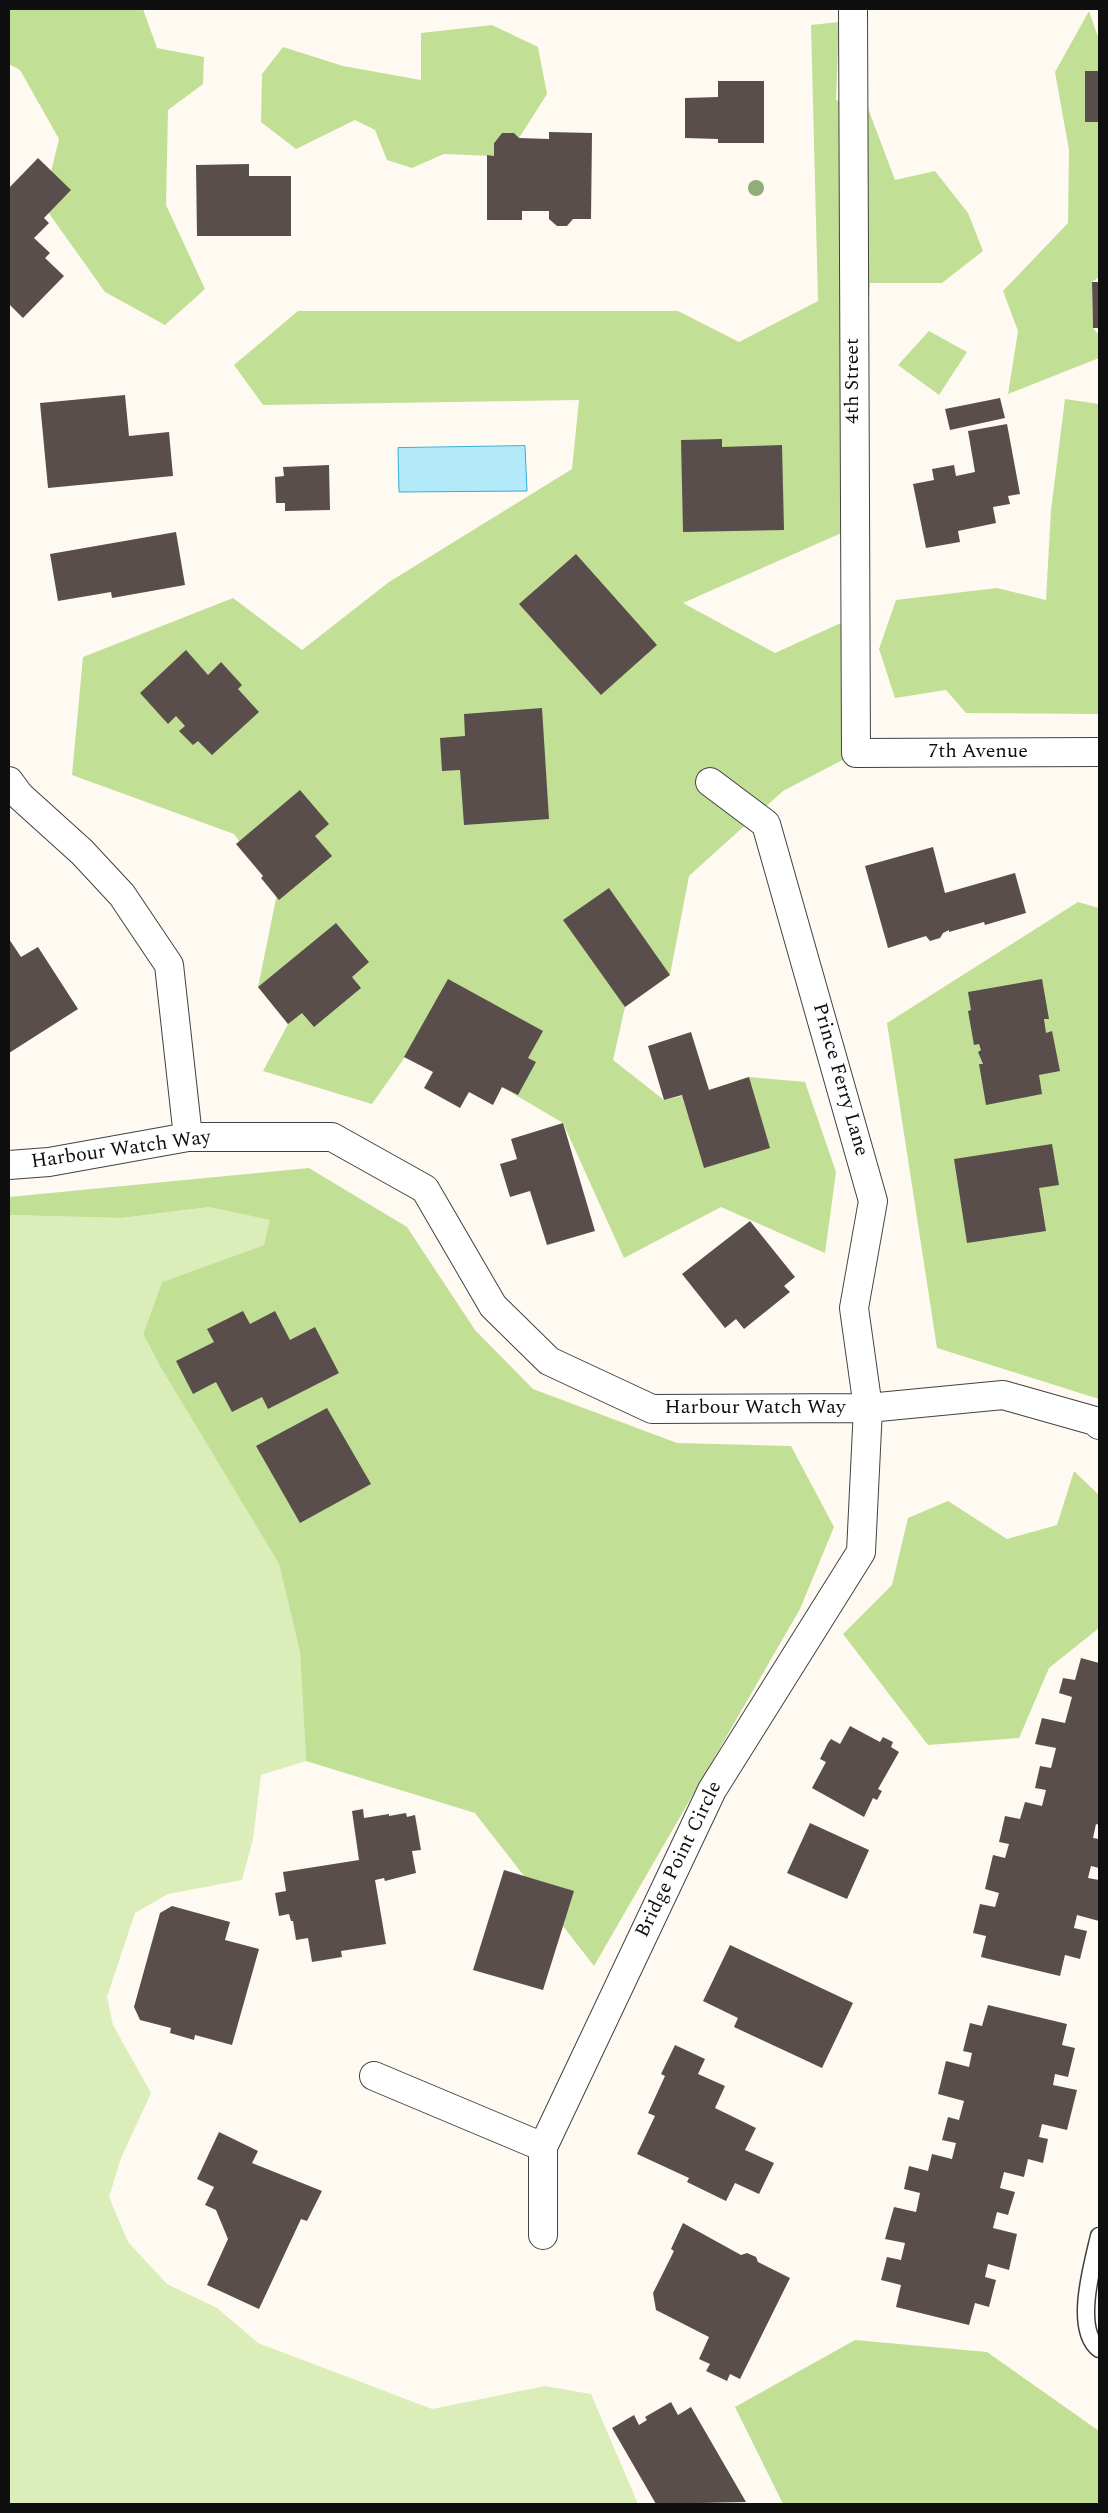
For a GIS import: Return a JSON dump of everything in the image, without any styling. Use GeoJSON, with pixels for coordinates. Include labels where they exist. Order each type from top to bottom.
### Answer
{"type":"FeatureCollection","features":[{"type":"Feature","properties":{"kind":"street","name":"4th Street"},"geometry":{"type":"LineString","coordinates":[[854,9],[856,753]]}},
{"type":"Feature","properties":{"kind":"street","name":"7th Avenue"},"geometry":{"type":"LineString","coordinates":[[856,753],[1099,752]]}},
{"type":"Feature","properties":{"kind":"street"},"geometry":{"type":"LineString","coordinates":[[9,781],[20,796],[82,852],[122,895],[169,965],[188,1137]]}},
{"type":"Feature","properties":{"kind":"street","name":"Prince Ferry Lane"},"geometry":{"type":"LineString","coordinates":[[710,782],[766,824],[873,1201],[854,1308],[868,1408]]}},
{"type":"Feature","properties":{"kind":"street","name":"Harbour Watch Way"},"geometry":{"type":"LineString","coordinates":[[9,1165],[49,1162],[188,1137],[332,1137],[425,1189],[493,1306],[549,1361],[652,1409],[868,1408],[1003,1395],[1095,1422],[1099,1426]]}},
{"type":"Feature","properties":{"kind":"street","name":"Bridge Point Circle"},"geometry":{"type":"LineString","coordinates":[[543,2148],[712,1790],[861,1552],[868,1408]]}},
{"type":"Feature","properties":{"kind":"street"},"geometry":{"type":"LineString","coordinates":[[374,2076],[543,2148],[544,2235]]}},
{"type":"Feature","properties":{"kind":"lane"},"geometry":{"type":"LineString","coordinates":[[1099,2236],[1087,2294],[1086,2325],[1096,2347],[1099,2349]]}},
{"type":"Feature","properties":{"kind":"green space"},"geometry":{"type":"Polygon","coordinates":[[[9,9],[143,9],[157,48],[204,57],[203,84],[168,110],[166,205],[205,289],[165,325],[105,292],[43,205],[59,139],[20,70],[9,64],[9,9]]]}},
{"type":"Feature","properties":{"kind":"green space"},"geometry":{"type":"Polygon","coordinates":[[[1089,11],[1099,40],[1099,277],[1092,282],[1093,328],[1099,335],[1099,358],[1008,394],[1018,331],[1003,291],[1068,223],[1069,150],[1055,72],[1089,11]]]}},
{"type":"Feature","properties":{"kind":"green space"},"geometry":{"type":"Polygon","coordinates":[[[839,22],[836,100],[869,111],[895,180],[935,171],[968,213],[983,251],[942,283],[870,283],[855,527],[683,603],[775,653],[856,616],[856,753],[783,791],[689,876],[670,975],[625,1007],[613,1060],[664,1100],[709,1090],[749,1077],[805,1082],[836,1172],[825,1253],[721,1207],[624,1258],[563,1123],[502,1087],[405,1057],[372,1104],[263,1071],[288,1024],[258,987],[277,894],[234,834],[72,775],[83,657],[233,598],[302,650],[389,582],[572,469],[579,400],[263,405],[234,365],[298,311],[678,311],[739,342],[818,301],[811,25],[839,22]]]}},
{"type":"Feature","properties":{"kind":"green space"},"geometry":{"type":"Polygon","coordinates":[[[492,25],[538,47],[547,94],[519,138],[502,133],[494,142],[494,156],[444,154],[412,168],[387,160],[375,130],[355,120],[296,149],[261,122],[262,74],[283,47],[343,66],[421,80],[421,33],[492,25]]]}},
{"type":"Feature","properties":{"kind":"green space"},"geometry":{"type":"Polygon","coordinates":[[[929,331],[967,352],[939,395],[898,365],[929,331]]]}},
{"type":"Feature","properties":{"kind":"green space"},"geometry":{"type":"Polygon","coordinates":[[[1065,399],[1099,404],[1099,714],[966,713],[946,690],[895,698],[879,649],[896,600],[997,588],[1046,600],[1051,510],[1065,399]]]}},
{"type":"Feature","properties":{"kind":"green space"},"geometry":{"type":"Polygon","coordinates":[[[1078,902],[1099,908],[1099,1399],[937,1348],[887,1023],[1078,902]]]}},
{"type":"Feature","properties":{"kind":"green space"},"geometry":{"type":"Polygon","coordinates":[[[309,1168],[407,1227],[475,1330],[533,1389],[677,1443],[791,1446],[834,1527],[800,1609],[594,1966],[475,1813],[306,1761],[300,1652],[279,1564],[161,1368],[143,1334],[162,1282],[264,1245],[270,1220],[209,1207],[121,1218],[9,1215],[9,1197],[309,1168]]]}},
{"type":"Feature","properties":{"kind":"green space"},"geometry":{"type":"Polygon","coordinates":[[[209,1207],[271,1220],[264,1245],[162,1282],[143,1334],[161,1368],[279,1564],[300,1652],[306,1761],[261,1775],[253,1839],[242,1880],[168,1894],[135,1913],[107,1997],[113,2025],[151,2093],[121,2158],[109,2197],[128,2242],[167,2284],[217,2308],[258,2343],[432,2409],[545,2386],[591,2394],[638,2504],[9,2504],[9,1215],[121,1218],[209,1207]]]}},
{"type":"Feature","properties":{"kind":"green space"},"geometry":{"type":"Polygon","coordinates":[[[1074,1471],[1099,1495],[1099,1628],[1049,1668],[1019,1738],[928,1745],[843,1634],[892,1585],[908,1518],[948,1501],[1007,1539],[1057,1525],[1074,1471]]]}},
{"type":"Feature","properties":{"kind":"green space"},"geometry":{"type":"Polygon","coordinates":[[[855,2340],[987,2352],[1099,2431],[1099,2504],[783,2504],[735,2407],[855,2340]]]}},
{"type":"Feature","properties":{"kind":"water"},"geometry":{"type":"Polygon","coordinates":[[[525,446],[527,491],[399,492],[398,448],[525,446]]]}},
{"type":"Feature","properties":{"kind":"building"},"geometry":{"type":"Polygon","coordinates":[[[1085,71],[1099,71],[1099,122],[1085,122],[1085,71]]]}},
{"type":"Feature","properties":{"kind":"building"},"geometry":{"type":"Polygon","coordinates":[[[718,81],[764,81],[764,143],[718,143],[718,139],[685,138],[685,98],[718,97],[718,81]]]}},
{"type":"Feature","properties":{"kind":"building"},"geometry":{"type":"Polygon","coordinates":[[[549,132],[592,133],[591,219],[573,219],[567,226],[557,226],[549,219],[549,211],[522,211],[522,220],[487,220],[487,155],[494,156],[494,143],[502,133],[514,133],[519,138],[549,139],[549,132]]]}},
{"type":"Feature","properties":{"kind":"building"},"geometry":{"type":"Polygon","coordinates":[[[38,158],[71,190],[44,218],[49,223],[34,238],[50,253],[45,258],[64,276],[23,318],[9,304],[9,188],[38,158]]]}},
{"type":"Feature","properties":{"kind":"building"},"geometry":{"type":"Polygon","coordinates":[[[249,164],[249,176],[291,176],[291,236],[197,236],[196,165],[249,164]]]}},
{"type":"Feature","properties":{"kind":"building"},"geometry":{"type":"Polygon","coordinates":[[[1092,282],[1099,282],[1099,328],[1093,328],[1092,282]]]}},
{"type":"Feature","properties":{"kind":"building"},"geometry":{"type":"Polygon","coordinates":[[[125,395],[129,436],[169,432],[173,476],[48,488],[40,403],[125,395]]]}},
{"type":"Feature","properties":{"kind":"building"},"geometry":{"type":"Polygon","coordinates":[[[1000,398],[1005,418],[950,430],[945,409],[1000,398]]]}},
{"type":"Feature","properties":{"kind":"building"},"geometry":{"type":"Polygon","coordinates":[[[1007,424],[1020,494],[1008,496],[1010,504],[993,507],[996,523],[958,531],[960,542],[926,548],[913,484],[934,480],[932,469],[954,465],[956,476],[975,472],[968,431],[1007,424]]]}},
{"type":"Feature","properties":{"kind":"building"},"geometry":{"type":"Polygon","coordinates":[[[722,439],[722,447],[782,445],[784,530],[683,532],[681,440],[722,439]]]}},
{"type":"Feature","properties":{"kind":"building"},"geometry":{"type":"Polygon","coordinates":[[[329,465],[330,510],[285,511],[285,503],[276,503],[275,477],[284,476],[283,467],[329,465]]]}},
{"type":"Feature","properties":{"kind":"building"},"geometry":{"type":"Polygon","coordinates":[[[176,532],[185,585],[112,598],[111,592],[58,601],[50,554],[176,532]]]}},
{"type":"Feature","properties":{"kind":"building"},"geometry":{"type":"Polygon","coordinates":[[[576,554],[657,645],[601,695],[519,604],[576,554]]]}},
{"type":"Feature","properties":{"kind":"building"},"geometry":{"type":"Polygon","coordinates":[[[186,650],[208,675],[221,662],[242,685],[238,689],[259,712],[212,755],[198,741],[193,745],[179,731],[185,726],[176,716],[168,724],[140,693],[186,650]]]}},
{"type":"Feature","properties":{"kind":"building"},"geometry":{"type":"Polygon","coordinates":[[[542,708],[549,819],[464,825],[460,770],[442,771],[440,738],[465,736],[464,714],[542,708]]]}},
{"type":"Feature","properties":{"kind":"building"},"geometry":{"type":"Polygon","coordinates":[[[300,790],[329,824],[315,836],[332,856],[279,900],[261,878],[263,876],[236,844],[300,790]]]}},
{"type":"Feature","properties":{"kind":"building"},"geometry":{"type":"Polygon","coordinates":[[[933,847],[945,893],[1015,873],[1026,913],[985,925],[984,922],[949,932],[949,930],[943,933],[940,938],[930,941],[926,936],[888,948],[865,866],[933,847]]]}},
{"type":"Feature","properties":{"kind":"building"},"geometry":{"type":"Polygon","coordinates":[[[609,888],[670,975],[625,1007],[563,920],[609,888]]]}},
{"type":"Feature","properties":{"kind":"building"},"geometry":{"type":"Polygon","coordinates":[[[336,923],[369,962],[352,977],[361,988],[314,1027],[302,1013],[288,1024],[258,987],[336,923]]]}},
{"type":"Feature","properties":{"kind":"building"},"geometry":{"type":"Polygon","coordinates":[[[9,939],[21,957],[38,947],[78,1009],[9,1053],[9,939]]]}},
{"type":"Feature","properties":{"kind":"building"},"geometry":{"type":"Polygon","coordinates":[[[448,979],[543,1031],[528,1058],[536,1062],[518,1095],[502,1087],[493,1105],[469,1092],[460,1108],[424,1088],[433,1072],[404,1057],[448,979]]]}},
{"type":"Feature","properties":{"kind":"building"},"geometry":{"type":"Polygon","coordinates":[[[1042,979],[1049,1019],[1044,1019],[1046,1033],[1052,1031],[1060,1071],[1039,1075],[1042,1094],[986,1105],[979,1064],[983,1064],[978,1052],[981,1050],[979,1044],[974,1045],[968,1011],[971,1010],[968,992],[1042,979]]]}},
{"type":"Feature","properties":{"kind":"building"},"geometry":{"type":"Polygon","coordinates":[[[691,1032],[709,1090],[749,1077],[770,1148],[704,1168],[682,1095],[664,1100],[648,1046],[691,1032]]]}},
{"type":"Feature","properties":{"kind":"building"},"geometry":{"type":"Polygon","coordinates":[[[563,1123],[595,1231],[547,1245],[530,1191],[510,1197],[500,1164],[517,1159],[511,1139],[563,1123]]]}},
{"type":"Feature","properties":{"kind":"building"},"geometry":{"type":"Polygon","coordinates":[[[1052,1144],[1059,1185],[1039,1188],[1046,1231],[967,1243],[954,1159],[1052,1144]]]}},
{"type":"Feature","properties":{"kind":"building"},"geometry":{"type":"Polygon","coordinates":[[[750,1221],[795,1277],[784,1286],[790,1292],[744,1329],[736,1319],[725,1328],[682,1274],[750,1221]]]}},
{"type":"Feature","properties":{"kind":"building"},"geometry":{"type":"Polygon","coordinates":[[[243,1311],[250,1324],[275,1311],[290,1340],[315,1327],[339,1373],[268,1409],[262,1397],[232,1412],[216,1382],[193,1394],[176,1361],[214,1342],[207,1329],[243,1311]]]}},
{"type":"Feature","properties":{"kind":"building"},"geometry":{"type":"Polygon","coordinates":[[[327,1408],[371,1484],[300,1523],[256,1446],[327,1408]]]}},
{"type":"Feature","properties":{"kind":"building"},"geometry":{"type":"Polygon","coordinates":[[[1081,1658],[1099,1663],[1099,1825],[1096,1824],[1093,1838],[1099,1839],[1099,1868],[1091,1866],[1088,1878],[1099,1880],[1099,1921],[1077,1915],[1074,1928],[1087,1931],[1080,1959],[1065,1955],[1060,1976],[981,1957],[986,1936],[973,1933],[980,1904],[995,1907],[999,1893],[985,1889],[993,1855],[1005,1858],[1009,1844],[999,1842],[1005,1816],[1020,1819],[1025,1802],[1042,1806],[1046,1790],[1035,1788],[1040,1766],[1051,1768],[1056,1748],[1035,1744],[1042,1718],[1065,1723],[1072,1697],[1059,1693],[1063,1678],[1075,1680],[1081,1658]]]}},
{"type":"Feature","properties":{"kind":"building"},"geometry":{"type":"Polygon","coordinates":[[[850,1726],[880,1742],[883,1737],[893,1742],[891,1747],[899,1752],[878,1789],[882,1791],[877,1800],[873,1798],[864,1817],[812,1788],[826,1762],[820,1759],[828,1743],[831,1739],[840,1744],[850,1726]]]}},
{"type":"Feature","properties":{"kind":"building"},"geometry":{"type":"Polygon","coordinates":[[[363,1809],[364,1818],[406,1813],[407,1817],[415,1815],[421,1850],[412,1851],[416,1873],[385,1881],[384,1878],[375,1880],[386,1944],[341,1951],[342,1957],[312,1962],[308,1938],[296,1940],[293,1921],[291,1921],[289,1914],[279,1916],[275,1893],[286,1891],[283,1872],[359,1860],[352,1811],[363,1809]]]}},
{"type":"Feature","properties":{"kind":"building"},"geometry":{"type":"Polygon","coordinates":[[[810,1823],[869,1850],[847,1899],[787,1873],[810,1823]]]}},
{"type":"Feature","properties":{"kind":"building"},"geometry":{"type":"Polygon","coordinates":[[[504,1870],[574,1891],[543,1990],[473,1970],[504,1870]]]}},
{"type":"Feature","properties":{"kind":"building"},"geometry":{"type":"Polygon","coordinates":[[[172,1906],[230,1922],[225,1940],[259,1949],[232,2045],[195,2035],[194,2040],[170,2033],[171,2028],[140,2020],[134,2007],[160,1913],[172,1906]]]}},
{"type":"Feature","properties":{"kind":"building"},"geometry":{"type":"Polygon","coordinates":[[[730,1945],[853,2003],[822,2068],[734,2027],[738,2018],[703,2001],[730,1945]]]}},
{"type":"Feature","properties":{"kind":"building"},"geometry":{"type":"Polygon","coordinates":[[[988,2005],[1067,2024],[1062,2045],[1075,2048],[1068,2077],[1055,2074],[1053,2085],[1077,2090],[1067,2130],[1042,2124],[1039,2137],[1048,2139],[1043,2163],[1028,2159],[1024,2177],[1004,2172],[1000,2188],[1015,2192],[1008,2215],[997,2212],[993,2228],[1017,2234],[1009,2270],[988,2264],[985,2277],[996,2280],[989,2307],[975,2303],[969,2325],[896,2307],[901,2285],[881,2280],[887,2257],[901,2260],[905,2243],[885,2239],[894,2207],[916,2212],[920,2193],[904,2189],[909,2166],[928,2171],[932,2154],[952,2159],[956,2143],[942,2140],[948,2117],[959,2120],[964,2101],[938,2094],[946,2061],[969,2067],[972,2053],[963,2051],[970,2023],[982,2026],[988,2005]]]}},
{"type":"Feature","properties":{"kind":"building"},"geometry":{"type":"Polygon","coordinates":[[[675,2045],[705,2059],[698,2074],[725,2086],[715,2108],[756,2128],[745,2150],[774,2163],[759,2194],[735,2183],[726,2201],[687,2182],[689,2178],[637,2154],[655,2116],[648,2113],[665,2076],[661,2074],[675,2045]]]}},
{"type":"Feature","properties":{"kind":"building"},"geometry":{"type":"Polygon","coordinates":[[[219,2132],[258,2151],[252,2163],[322,2191],[307,2221],[301,2219],[259,2309],[207,2285],[228,2239],[216,2210],[205,2205],[214,2187],[197,2179],[219,2132]]]}},
{"type":"Feature","properties":{"kind":"building"},"geometry":{"type":"Polygon","coordinates":[[[683,2223],[741,2255],[747,2253],[756,2257],[758,2262],[790,2278],[740,2379],[730,2374],[727,2381],[706,2371],[710,2364],[699,2359],[709,2337],[656,2310],[653,2293],[674,2251],[671,2249],[683,2223]]]}},
{"type":"Feature","properties":{"kind":"building"},"geometry":{"type":"Polygon","coordinates":[[[671,2402],[678,2415],[691,2407],[746,2502],[656,2504],[612,2428],[634,2415],[639,2425],[647,2420],[645,2417],[671,2402]]]}}]}
